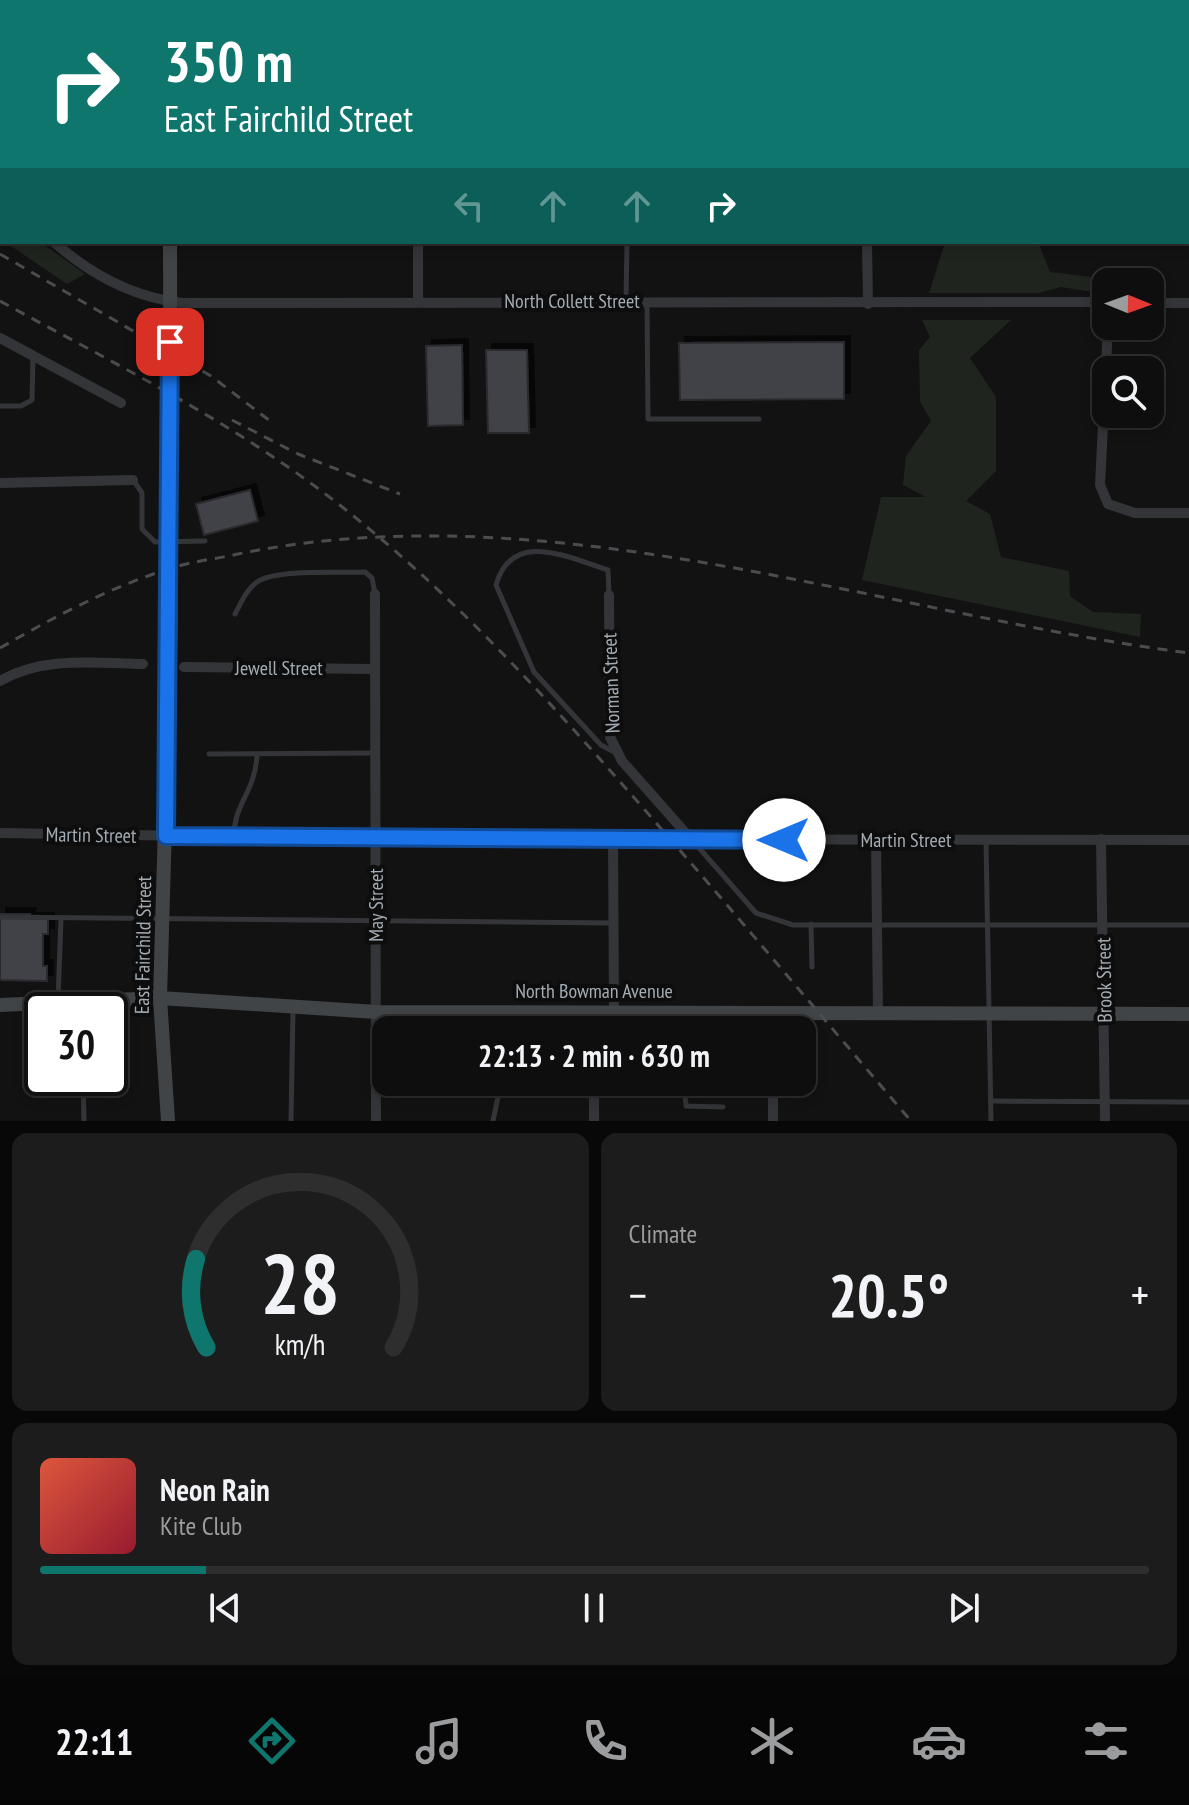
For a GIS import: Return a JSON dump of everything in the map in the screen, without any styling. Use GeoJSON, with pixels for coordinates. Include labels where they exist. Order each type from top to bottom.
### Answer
{"type":"FeatureCollection","features":[{"type":"Feature","properties":{"kind":"street","name":"North Collett Street"},"geometry":{"type":"LineString","coordinates":[[57,244],[114,285],[154,300],[182,303],[1092,302]]}},
{"type":"Feature","properties":{"kind":"street"},"geometry":{"type":"LineString","coordinates":[[418,244],[418,302]]}},
{"type":"Feature","properties":{"kind":"street"},"geometry":{"type":"LineString","coordinates":[[867,244],[868,304]]}},
{"type":"Feature","properties":{"kind":"street","name":"East Fairchild Street"},"geometry":{"type":"LineString","coordinates":[[168,1121],[160,998],[171,620],[170,246]]}},
{"type":"Feature","properties":{"kind":"street"},"geometry":{"type":"LineString","coordinates":[[1164,303],[1189,303]]}},
{"type":"Feature","properties":{"kind":"street"},"geometry":{"type":"LineString","coordinates":[[0,338],[121,403]]}},
{"type":"Feature","properties":{"kind":"street"},"geometry":{"type":"LineString","coordinates":[[1107,340],[1100,485],[1108,504],[1135,513],[1189,513]]}},
{"type":"Feature","properties":{"kind":"street"},"geometry":{"type":"LineString","coordinates":[[0,483],[133,480]]}},
{"type":"Feature","properties":{"kind":"street","name":"May Street"},"geometry":{"type":"LineString","coordinates":[[375,594],[376,1121]]}},
{"type":"Feature","properties":{"kind":"street","name":"Norman Street"},"geometry":{"type":"LineString","coordinates":[[609,595],[610,737],[618,754],[691,839]]}},
{"type":"Feature","properties":{"kind":"street"},"geometry":{"type":"LineString","coordinates":[[0,681],[17,671],[61,663],[143,664]]}},
{"type":"Feature","properties":{"kind":"street","name":"Jewell Street"},"geometry":{"type":"LineString","coordinates":[[184,667],[374,669]]}},
{"type":"Feature","properties":{"kind":"street","name":"Martin Street"},"geometry":{"type":"LineString","coordinates":[[0,833],[375,839],[1189,840]]}},
{"type":"Feature","properties":{"kind":"street"},"geometry":{"type":"LineString","coordinates":[[613,838],[614,1011]]}},
{"type":"Feature","properties":{"kind":"street","name":"Brook Street"},"geometry":{"type":"LineString","coordinates":[[1101,839],[1105,1121]]}},
{"type":"Feature","properties":{"kind":"street"},"geometry":{"type":"LineString","coordinates":[[876,840],[878,1013]]}},
{"type":"Feature","properties":{"kind":"street","name":"North Bowman Avenue"},"geometry":{"type":"LineString","coordinates":[[128,1002],[160,998],[376,1012],[1189,1014]]}},
{"type":"Feature","properties":{"kind":"street","name":"North Bowman Avenue"},"geometry":{"type":"LineString","coordinates":[[0,1005],[24,1005]]}},
{"type":"Feature","properties":{"kind":"street"},"geometry":{"type":"LineString","coordinates":[[594,1011],[594,1016]]}},
{"type":"Feature","properties":{"kind":"street"},"geometry":{"type":"LineString","coordinates":[[594,1096],[594,1121]]}},
{"type":"Feature","properties":{"kind":"street"},"geometry":{"type":"LineString","coordinates":[[773,1096],[773,1121]]}},
{"type":"Feature","properties":{"kind":"lane"},"geometry":{"type":"LineString","coordinates":[[626,301],[627,244]]}},
{"type":"Feature","properties":{"kind":"lane"},"geometry":{"type":"LineString","coordinates":[[647,301],[648,419],[759,419]]}},
{"type":"Feature","properties":{"kind":"lane"},"geometry":{"type":"LineString","coordinates":[[0,406],[21,406],[32,400],[33,356]]}},
{"type":"Feature","properties":{"kind":"lane"},"geometry":{"type":"LineString","coordinates":[[133,480],[142,493],[142,529],[155,542],[205,541]]}},
{"type":"Feature","properties":{"kind":"lane"},"geometry":{"type":"LineString","coordinates":[[609,595],[608,570],[557,555],[519,552],[502,564],[496,585],[534,672],[601,745],[618,754]]}},
{"type":"Feature","properties":{"kind":"lane"},"geometry":{"type":"LineString","coordinates":[[235,614],[258,580],[276,576],[365,572],[372,578],[375,594]]}},
{"type":"Feature","properties":{"kind":"lane"},"geometry":{"type":"LineString","coordinates":[[209,754],[374,753]]}},
{"type":"Feature","properties":{"kind":"lane"},"geometry":{"type":"LineString","coordinates":[[234,837],[234,816],[254,784],[257,755]]}},
{"type":"Feature","properties":{"kind":"lane"},"geometry":{"type":"LineString","coordinates":[[691,839],[756,913],[793,925],[1189,925]]}},
{"type":"Feature","properties":{"kind":"lane"},"geometry":{"type":"LineString","coordinates":[[986,840],[991,1121]]}},
{"type":"Feature","properties":{"kind":"lane"},"geometry":{"type":"LineString","coordinates":[[0,917],[613,923]]}},
{"type":"Feature","properties":{"kind":"lane"},"geometry":{"type":"LineString","coordinates":[[58,992],[61,919]]}},
{"type":"Feature","properties":{"kind":"lane"},"geometry":{"type":"LineString","coordinates":[[811,924],[812,967]]}},
{"type":"Feature","properties":{"kind":"lane"},"geometry":{"type":"LineString","coordinates":[[291,1121],[293,1008]]}},
{"type":"Feature","properties":{"kind":"lane"},"geometry":{"type":"LineString","coordinates":[[502,1011],[502,1016]]}},
{"type":"Feature","properties":{"kind":"lane"},"geometry":{"type":"LineString","coordinates":[[681,1011],[682,1016]]}},
{"type":"Feature","properties":{"kind":"lane"},"geometry":{"type":"LineString","coordinates":[[83,1096],[84,1121]]}},
{"type":"Feature","properties":{"kind":"lane"},"geometry":{"type":"LineString","coordinates":[[493,1121],[498,1096]]}},
{"type":"Feature","properties":{"kind":"lane"},"geometry":{"type":"LineString","coordinates":[[685,1096],[686,1106],[723,1107]]}},
{"type":"Feature","properties":{"kind":"lane"},"geometry":{"type":"LineString","coordinates":[[991,1101],[1189,1102]]}},
{"type":"Feature","properties":{"kind":"shaded area"},"geometry":{"type":"Polygon","coordinates":[[[8,244],[43,244],[85,274],[67,284],[8,244]]]}},
{"type":"Feature","properties":{"kind":"shaded area"},"geometry":{"type":"Polygon","coordinates":[[[942,244],[1039,244],[1050,272],[1092,277],[1092,292],[1061,287],[1038,293],[929,293],[942,244]]]}},
{"type":"Feature","properties":{"kind":"shaded area"},"geometry":{"type":"Polygon","coordinates":[[[922,320],[1011,320],[970,358],[996,397],[996,471],[966,501],[990,514],[1001,557],[1069,571],[1070,596],[1093,612],[1141,614],[1140,637],[862,580],[881,497],[926,497],[903,485],[906,456],[931,421],[920,401],[919,350],[930,337],[922,320]]]}},
{"type":"Feature","properties":{"kind":"building"},"geometry":{"type":"Polygon","coordinates":[[[844,342],[844,399],[680,400],[679,343],[844,342]]]}},
{"type":"Feature","properties":{"kind":"building"},"geometry":{"type":"Polygon","coordinates":[[[462,345],[463,425],[428,426],[426,346],[462,345]]]}},
{"type":"Feature","properties":{"kind":"building"},"geometry":{"type":"Polygon","coordinates":[[[486,350],[527,350],[529,433],[488,433],[486,350]]]}},
{"type":"Feature","properties":{"kind":"building"},"geometry":{"type":"Polygon","coordinates":[[[250,490],[258,521],[204,535],[196,504],[250,490]]]}},
{"type":"Feature","properties":{"kind":"building"},"geometry":{"type":"Polygon","coordinates":[[[0,914],[30,914],[29,919],[48,919],[48,934],[43,934],[43,966],[47,966],[47,981],[0,980],[0,914]]]}},
{"type":"Feature","properties":{"kind":"railway"},"geometry":{"type":"LineString","coordinates":[[0,254],[211,376],[274,424]]}},
{"type":"Feature","properties":{"kind":"railway"},"geometry":{"type":"LineString","coordinates":[[0,301],[178,398],[264,451],[346,510],[427,579],[502,653],[609,769],[911,1121]]}},
{"type":"Feature","properties":{"kind":"railway"},"geometry":{"type":"LineString","coordinates":[[232,420],[298,454],[400,494]]}},
{"type":"Feature","properties":{"kind":"railway"},"geometry":{"type":"LineString","coordinates":[[0,648],[105,593],[188,564],[356,538],[475,537],[595,547],[715,564],[1072,635],[1189,653]]}},
{"type":"Feature","properties":{"kind":"route"},"geometry":{"type":"LineString","coordinates":[[170,342],[171,620],[166,836],[784,840]]}}]}
